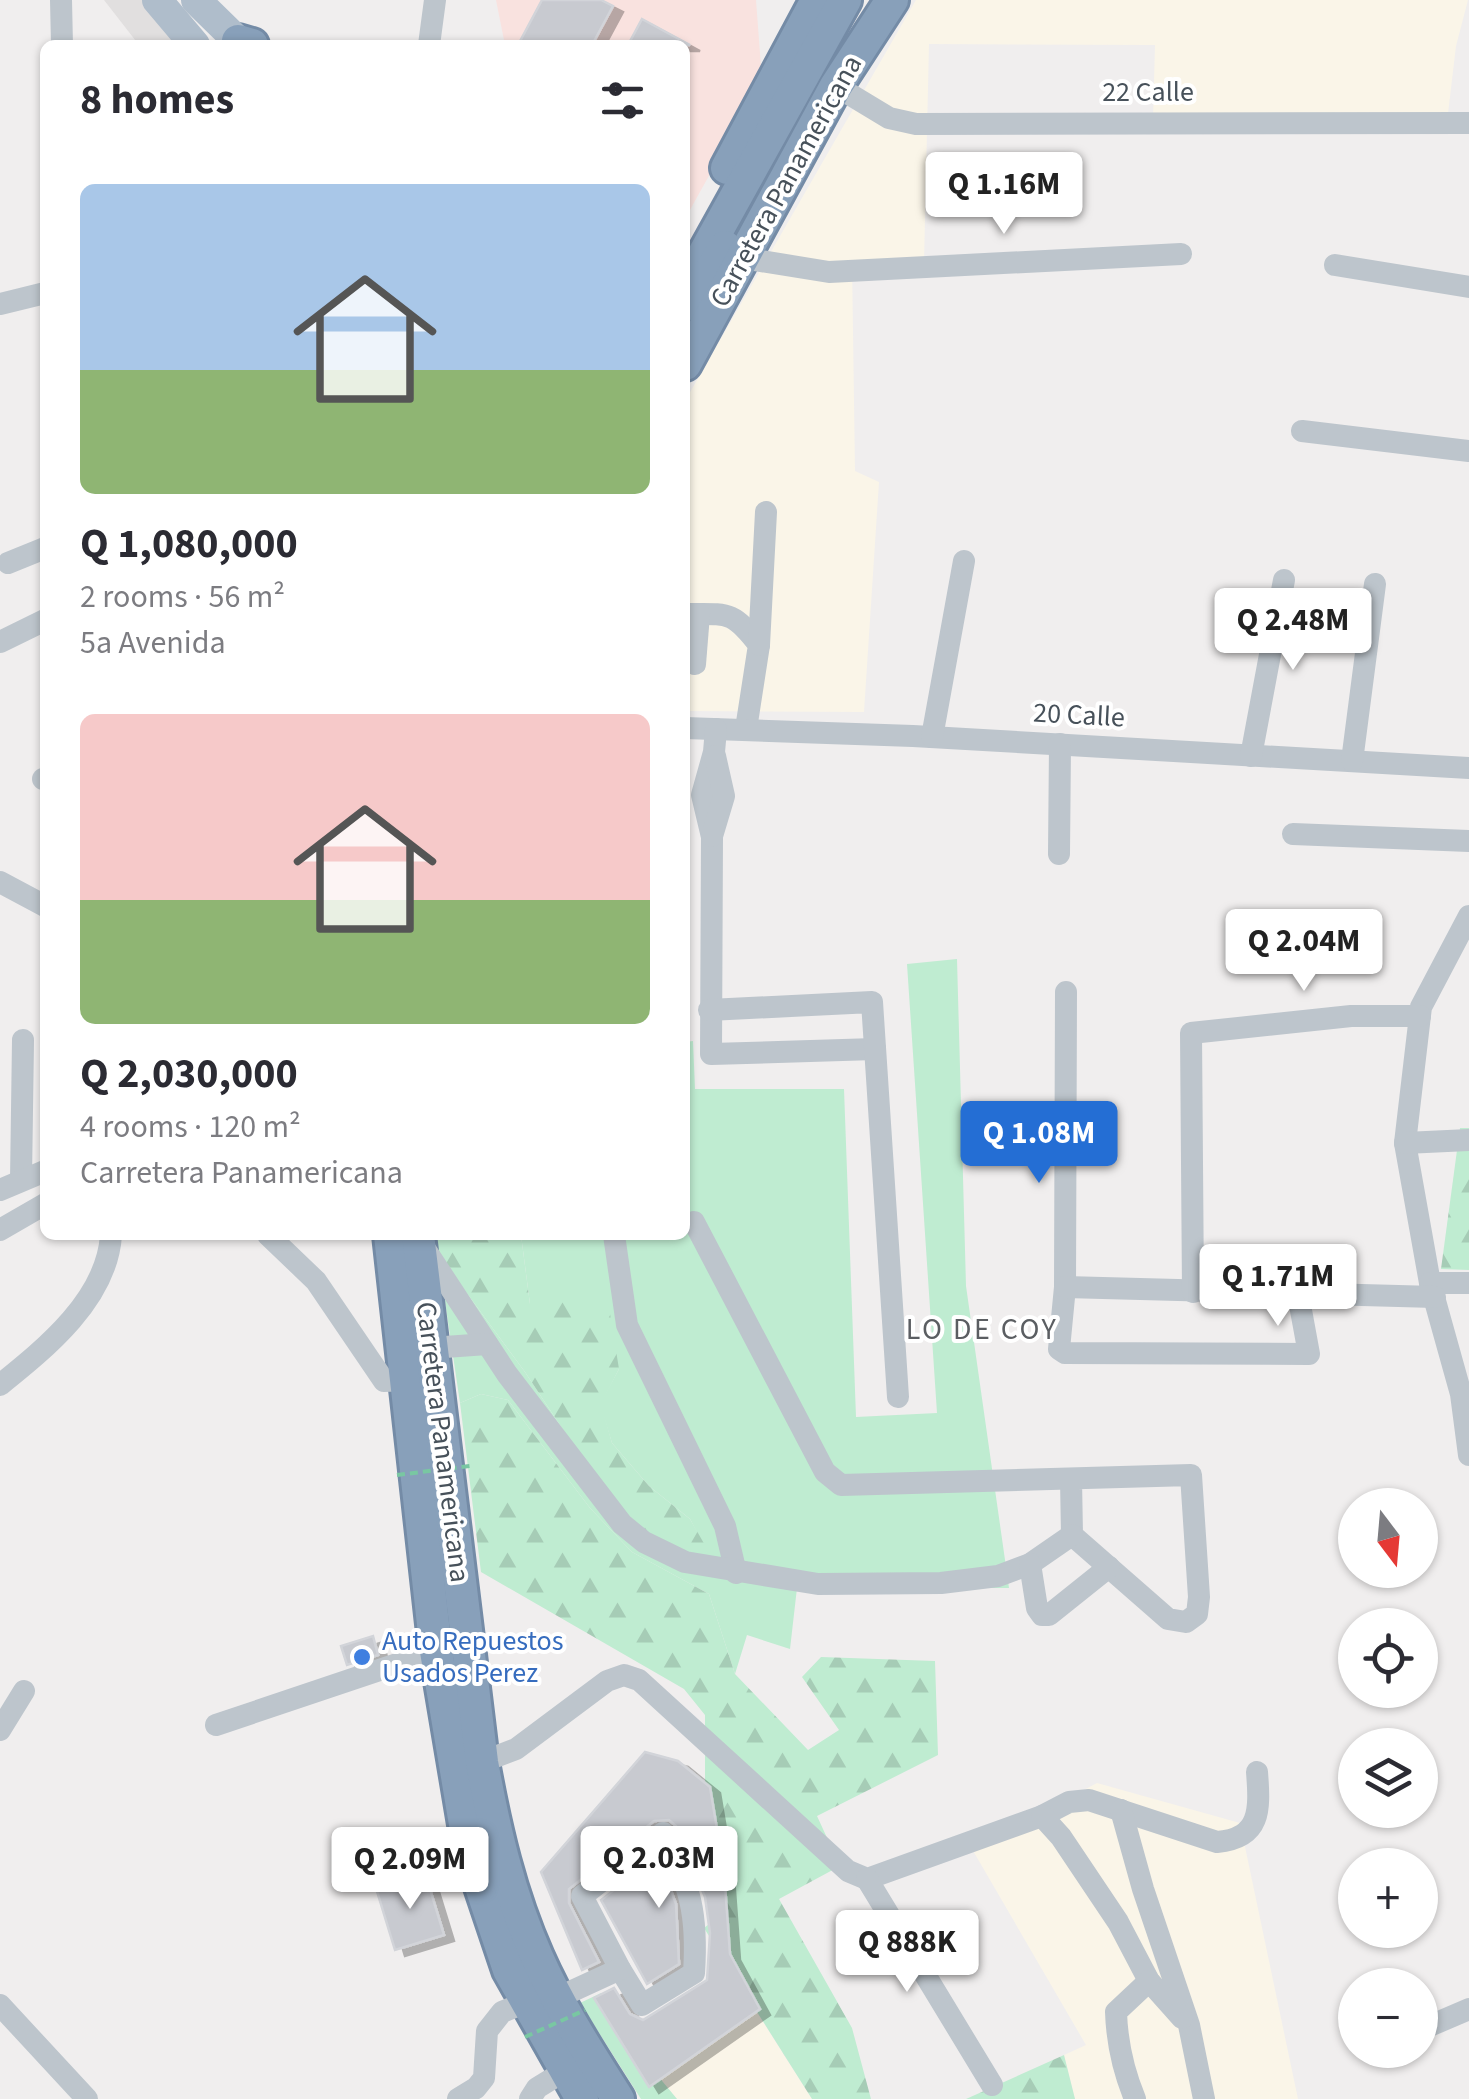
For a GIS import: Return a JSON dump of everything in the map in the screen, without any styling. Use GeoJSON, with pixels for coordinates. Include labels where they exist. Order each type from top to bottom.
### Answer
{"type":"FeatureCollection","features":[{"type":"Feature","properties":{"kind":"highway"},"geometry":{"type":"LineString","coordinates":[[690,237],[817,0]]}},
{"type":"Feature","properties":{"kind":"highway","name":"Carretera Panamericana"},"geometry":{"type":"LineString","coordinates":[[690,278],[845,0]]}},
{"type":"Feature","properties":{"kind":"highway"},"geometry":{"type":"LineString","coordinates":[[690,299],[706,280],[870,0]]}},
{"type":"Feature","properties":{"kind":"highway","name":"Carretera Panamericana"},"geometry":{"type":"LineString","coordinates":[[690,355],[836,86],[892,0]]}},
{"type":"Feature","properties":{"kind":"highway","name":"Carretera Panamericana"},"geometry":{"type":"LineString","coordinates":[[409,1240],[407,1380],[436,1651],[470,1854],[494,1933],[556,2003],[618,2099]]}},
{"type":"Feature","properties":{"kind":"highway","name":"Carretera Panamericana"},"geometry":{"type":"LineString","coordinates":[[410,1240],[431,1348],[482,1762],[496,1837],[511,1888],[556,2003],[572,2085]]}},
{"type":"Feature","properties":{"kind":"main road"},"geometry":{"type":"LineString","coordinates":[[157,0],[191,40]]}},
{"type":"Feature","properties":{"kind":"main road"},"geometry":{"type":"LineString","coordinates":[[196,0],[240,40]]}},
{"type":"Feature","properties":{"kind":"street"},"geometry":{"type":"LineString","coordinates":[[61,0],[62,40]]}},
{"type":"Feature","properties":{"kind":"street"},"geometry":{"type":"LineString","coordinates":[[429,40],[435,0]]}},
{"type":"Feature","properties":{"kind":"street","name":"22 Calle"},"geometry":{"type":"LineString","coordinates":[[836,86],[890,118],[916,124],[1454,120],[1469,123]]}},
{"type":"Feature","properties":{"kind":"street"},"geometry":{"type":"LineString","coordinates":[[742,258],[830,272],[1181,254]]}},
{"type":"Feature","properties":{"kind":"street"},"geometry":{"type":"LineString","coordinates":[[1334,265],[1469,287]]}},
{"type":"Feature","properties":{"kind":"street"},"geometry":{"type":"LineString","coordinates":[[0,304],[40,294]]}},
{"type":"Feature","properties":{"kind":"street"},"geometry":{"type":"LineString","coordinates":[[1302,431],[1469,452]]}},
{"type":"Feature","properties":{"kind":"street"},"geometry":{"type":"LineString","coordinates":[[746,730],[759,645],[766,512]]}},
{"type":"Feature","properties":{"kind":"street"},"geometry":{"type":"LineString","coordinates":[[8,563],[40,550]]}},
{"type":"Feature","properties":{"kind":"street"},"geometry":{"type":"LineString","coordinates":[[932,737],[964,561]]}},
{"type":"Feature","properties":{"kind":"street"},"geometry":{"type":"LineString","coordinates":[[1251,756],[1284,580]]}},
{"type":"Feature","properties":{"kind":"street"},"geometry":{"type":"LineString","coordinates":[[1352,761],[1374,584]]}},
{"type":"Feature","properties":{"kind":"street"},"geometry":{"type":"LineString","coordinates":[[695,664],[692,614],[738,618],[759,645]]}},
{"type":"Feature","properties":{"kind":"street"},"geometry":{"type":"LineString","coordinates":[[0,642],[40,622]]}},
{"type":"Feature","properties":{"kind":"street","name":"20 Calle"},"geometry":{"type":"LineString","coordinates":[[690,730],[715,741],[746,730],[1469,768]]}},
{"type":"Feature","properties":{"kind":"street"},"geometry":{"type":"LineString","coordinates":[[715,741],[724,796],[712,837],[708,1010],[711,1054],[875,1049]]}},
{"type":"Feature","properties":{"kind":"street"},"geometry":{"type":"LineString","coordinates":[[1059,854],[1060,744]]}},
{"type":"Feature","properties":{"kind":"street"},"geometry":{"type":"LineString","coordinates":[[1293,834],[1469,842]]}},
{"type":"Feature","properties":{"kind":"street"},"geometry":{"type":"LineString","coordinates":[[0,882],[40,903]]}},
{"type":"Feature","properties":{"kind":"street"},"geometry":{"type":"LineString","coordinates":[[1469,916],[1421,1007],[1404,1142],[1433,1290],[1461,1394],[1469,1455]]}},
{"type":"Feature","properties":{"kind":"street"},"geometry":{"type":"LineString","coordinates":[[1066,992],[1065,1288],[1059,1349],[1065,1354],[1310,1354],[1298,1294]]}},
{"type":"Feature","properties":{"kind":"street"},"geometry":{"type":"LineString","coordinates":[[708,1010],[872,1002],[898,1397]]}},
{"type":"Feature","properties":{"kind":"street"},"geometry":{"type":"LineString","coordinates":[[1193,1292],[1191,1033],[1351,1016],[1420,1016]]}},
{"type":"Feature","properties":{"kind":"street"},"geometry":{"type":"LineString","coordinates":[[23,1040],[10,1185],[40,1174]]}},
{"type":"Feature","properties":{"kind":"street"},"geometry":{"type":"LineString","coordinates":[[1404,1142],[1469,1140]]}},
{"type":"Feature","properties":{"kind":"street"},"geometry":{"type":"LineString","coordinates":[[0,1230],[40,1207]]}},
{"type":"Feature","properties":{"kind":"street"},"geometry":{"type":"LineString","coordinates":[[694,1222],[824,1472],[841,1484],[1191,1475],[1197,1614],[1186,1622],[1168,1619],[1072,1536],[1071,1479]]}},
{"type":"Feature","properties":{"kind":"street"},"geometry":{"type":"LineString","coordinates":[[0,1385],[48,1347],[82,1309],[110,1250],[111,1240]]}},
{"type":"Feature","properties":{"kind":"street"},"geometry":{"type":"LineString","coordinates":[[273,1240],[316,1281],[384,1381],[407,1380]]}},
{"type":"Feature","properties":{"kind":"street"},"geometry":{"type":"LineString","coordinates":[[412,1240],[622,1524],[644,1542],[684,1562],[818,1584],[940,1583],[998,1576],[1030,1564],[1072,1536]]}},
{"type":"Feature","properties":{"kind":"street"},"geometry":{"type":"LineString","coordinates":[[615,1240],[627,1325],[725,1526],[736,1573]]}},
{"type":"Feature","properties":{"kind":"street"},"geometry":{"type":"LineString","coordinates":[[1065,1288],[1298,1294],[1433,1290],[1469,1283]]}},
{"type":"Feature","properties":{"kind":"street"},"geometry":{"type":"LineString","coordinates":[[1446,1340],[1469,1363]]}},
{"type":"Feature","properties":{"kind":"street"},"geometry":{"type":"LineString","coordinates":[[431,1348],[487,1344]]}},
{"type":"Feature","properties":{"kind":"street"},"geometry":{"type":"LineString","coordinates":[[1030,1564],[1038,1608],[1049,1616],[1109,1567]]}},
{"type":"Feature","properties":{"kind":"street"},"geometry":{"type":"LineString","coordinates":[[216,1725],[436,1651]]}},
{"type":"Feature","properties":{"kind":"street"},"geometry":{"type":"LineString","coordinates":[[482,1762],[516,1749],[607,1682],[624,1675],[639,1680],[848,1872],[867,1878],[1042,1816],[1069,1802],[1089,1800],[1217,1842],[1238,1840],[1251,1829],[1260,1804],[1257,1772]]}},
{"type":"Feature","properties":{"kind":"street"},"geometry":{"type":"LineString","coordinates":[[0,1730],[24,1691]]}},
{"type":"Feature","properties":{"kind":"street"},"geometry":{"type":"LineString","coordinates":[[1121,1810],[1189,2025],[1204,2099]]}},
{"type":"Feature","properties":{"kind":"street"},"geometry":{"type":"LineString","coordinates":[[1042,1816],[1118,1922],[1149,1981],[1189,2025]]}},
{"type":"Feature","properties":{"kind":"street"},"geometry":{"type":"LineString","coordinates":[[664,1833],[687,1882],[696,1938],[694,1973],[642,2004],[620,1970],[582,1896],[664,1833]]}},
{"type":"Feature","properties":{"kind":"street"},"geometry":{"type":"LineString","coordinates":[[867,1878],[992,2085]]}},
{"type":"Feature","properties":{"kind":"street"},"geometry":{"type":"LineString","coordinates":[[458,2099],[484,2078],[487,2031],[502,2012],[556,2003],[620,1970]]}},
{"type":"Feature","properties":{"kind":"street"},"geometry":{"type":"LineString","coordinates":[[1135,2099],[1121,2057],[1116,2012],[1149,1981]]}},
{"type":"Feature","properties":{"kind":"street"},"geometry":{"type":"LineString","coordinates":[[0,2005],[87,2099]]}},
{"type":"Feature","properties":{"kind":"street"},"geometry":{"type":"LineString","coordinates":[[1438,2023],[1469,2010]]}},
{"type":"Feature","properties":{"kind":"street"},"geometry":{"type":"LineString","coordinates":[[530,2099],[537,2088],[572,2085]]}},
{"type":"Feature","properties":{"kind":"path"},"geometry":{"type":"LineString","coordinates":[[398,1475],[470,1466]]}},
{"type":"Feature","properties":{"kind":"path"},"geometry":{"type":"LineString","coordinates":[[525,2037],[556,2003]]}},
{"type":"Feature","properties":{"kind":"shaded area"},"geometry":{"type":"Polygon","coordinates":[[[104,0],[142,0],[175,40],[135,40],[104,0]]]}},
{"type":"Feature","properties":{"kind":"shaded area"},"geometry":{"type":"Polygon","coordinates":[[[496,0],[756,0],[762,80],[690,210],[690,40],[504,40],[496,0]]]}},
{"type":"Feature","properties":{"kind":"shaded area"},"geometry":{"type":"Polygon","coordinates":[[[916,0],[1468,0],[1456,46],[1447,122],[1153,119],[1155,45],[929,44],[924,263],[852,262],[855,471],[879,482],[864,712],[690,711],[690,392],[916,0]]]}},
{"type":"Feature","properties":{"kind":"shaded area"},"geometry":{"type":"Polygon","coordinates":[[[1097,1783],[1240,1823],[1298,2099],[1075,2099],[1064,2055],[1086,2045],[972,1849],[1097,1783]]]}},
{"type":"Feature","properties":{"kind":"shaded area"},"geometry":{"type":"Polygon","coordinates":[[[737,1981],[812,2099],[677,2099],[638,2052],[737,1981]]]}},
{"type":"Feature","properties":{"kind":"green space"},"geometry":{"type":"Polygon","coordinates":[[[957,959],[966,1286],[1009,1588],[797,1588],[790,1649],[747,1635],[735,1674],[709,1594],[632,1552],[590,1508],[508,1400],[481,1394],[460,1403],[438,1254],[525,1372],[602,1489],[708,1553],[690,1519],[649,1486],[612,1443],[600,1404],[619,1369],[530,1304],[522,1240],[690,1240],[690,1041],[693,1041],[695,1089],[844,1089],[856,1417],[937,1413],[907,964],[957,959]]]}},
{"type":"Feature","properties":{"kind":"green space"},"geometry":{"type":"Polygon","coordinates":[[[1460,1128],[1469,1128],[1469,1270],[1441,1269],[1460,1128]]]}},
{"type":"Feature","properties":{"kind":"green space"},"geometry":{"type":"Polygon","coordinates":[[[437,1240],[522,1240],[530,1304],[607,1295],[619,1369],[601,1404],[612,1443],[649,1486],[690,1519],[710,1554],[645,1532],[602,1489],[525,1372],[438,1254],[437,1240]]]}},
{"type":"Feature","properties":{"kind":"green space"},"geometry":{"type":"Polygon","coordinates":[[[481,1394],[508,1400],[590,1508],[632,1552],[709,1594],[735,1674],[808,1750],[839,1730],[802,1677],[821,1657],[935,1661],[938,1755],[817,1816],[840,1866],[779,1899],[852,2028],[871,2099],[812,2099],[704,1928],[726,1911],[705,1800],[705,1715],[684,1689],[481,1572],[460,1403],[481,1394]]]}},
{"type":"Feature","properties":{"kind":"green space"},"geometry":{"type":"Polygon","coordinates":[[[601,1993],[638,2052],[677,2099],[641,2099],[580,2003],[601,1993]]]}},
{"type":"Feature","properties":{"kind":"green space"},"geometry":{"type":"Polygon","coordinates":[[[1064,2055],[1075,2099],[966,2099],[1064,2055]]]}},
{"type":"Feature","properties":{"kind":"building"},"geometry":{"type":"Polygon","coordinates":[[[542,0],[601,0],[613,6],[595,40],[521,40],[542,0]]]}},
{"type":"Feature","properties":{"kind":"building"},"geometry":{"type":"Polygon","coordinates":[[[642,19],[681,40],[631,40],[642,19]]]}},
{"type":"Feature","properties":{"kind":"building"},"geometry":{"type":"Polygon","coordinates":[[[373,1636],[378,1655],[347,1665],[341,1646],[373,1636]]]}},
{"type":"Feature","properties":{"kind":"building"},"geometry":{"type":"Polygon","coordinates":[[[645,1752],[678,1761],[710,1787],[724,1871],[730,1954],[760,2009],[649,2087],[594,1998],[614,1988],[630,2014],[643,2020],[707,1980],[710,1933],[705,1897],[676,1826],[669,1820],[654,1821],[569,1889],[569,1903],[599,1962],[582,1970],[541,1872],[645,1752]]]}},
{"type":"Feature","properties":{"kind":"building"},"geometry":{"type":"Polygon","coordinates":[[[658,1856],[676,1904],[679,1964],[647,1984],[601,1900],[658,1856]]]}},
{"type":"Feature","properties":{"kind":"building"},"geometry":{"type":"Polygon","coordinates":[[[425,1873],[444,1935],[395,1950],[376,1888],[425,1873]]]}},
{"type":"Feature","properties":{"kind":"place","name":"Auto Repuestos Usados Perez"},"geometry":{"type":"Point","coordinates":[362,1657]}},
{"type":"Feature","properties":{"kind":"district","name":"LO DE COY"},"geometry":{"type":"Point","coordinates":[982,1329]}}]}
